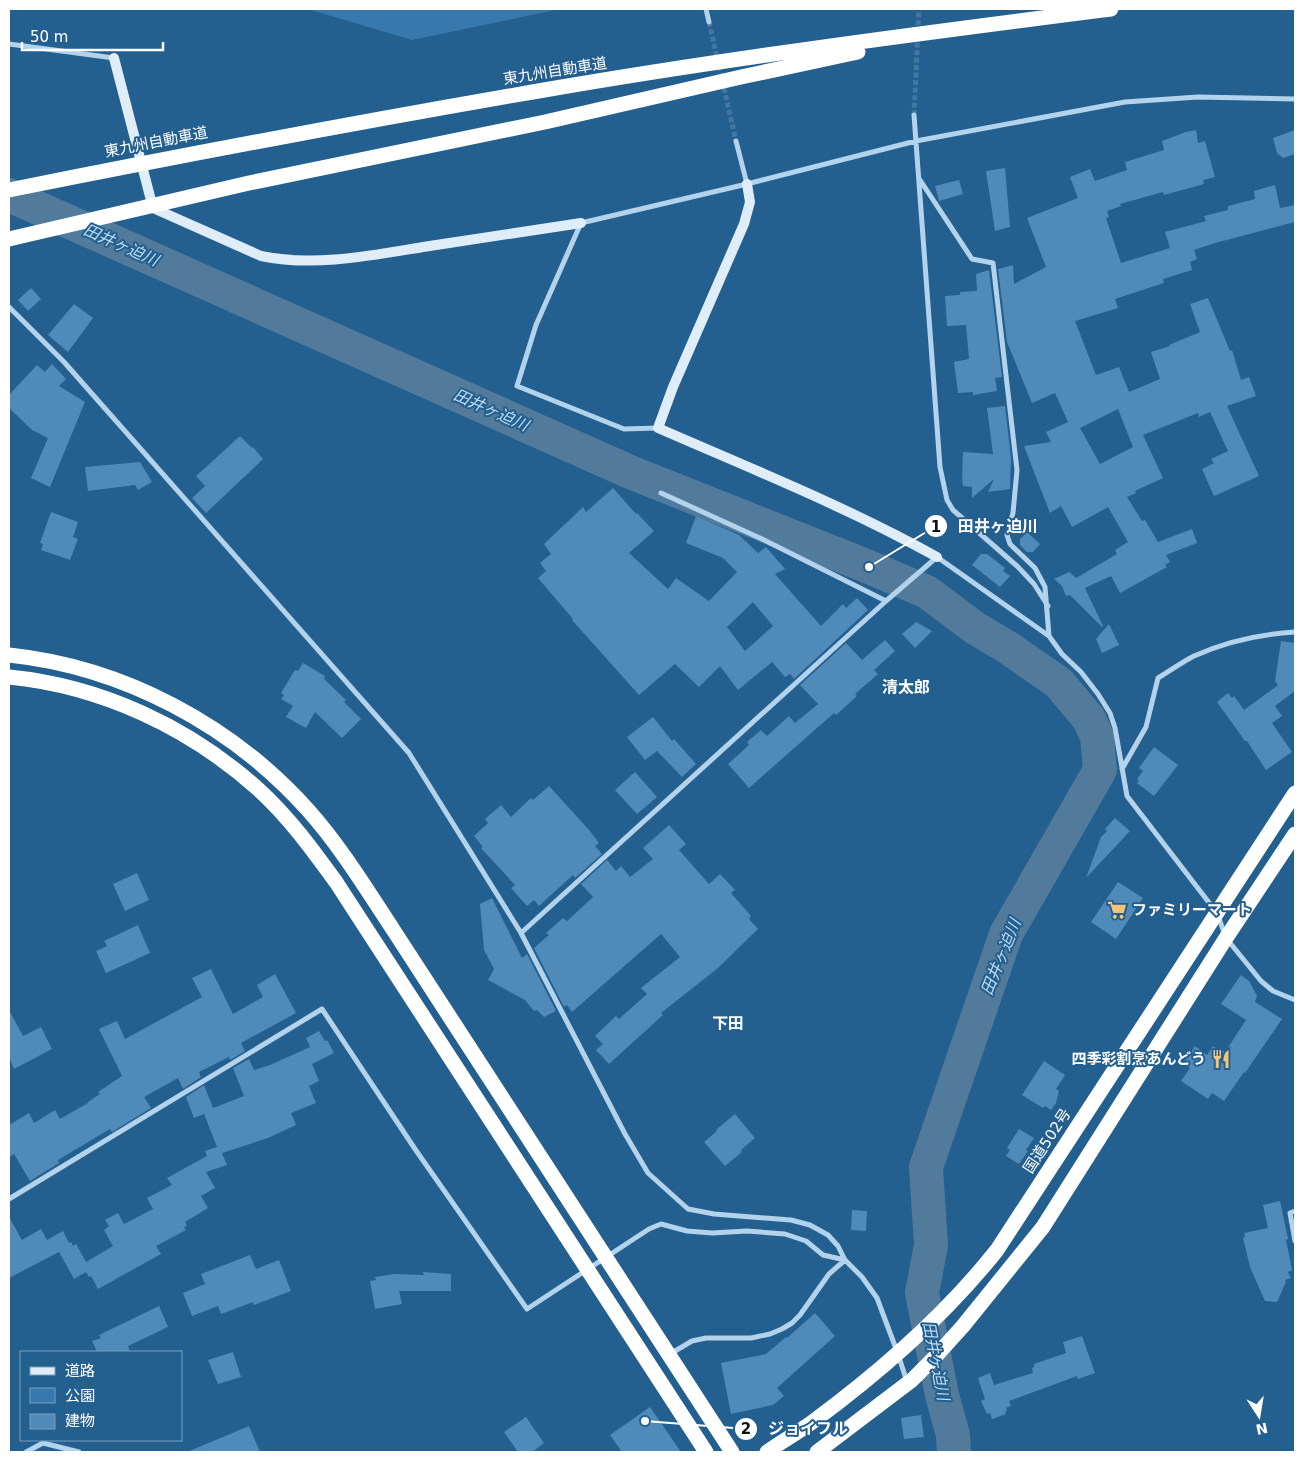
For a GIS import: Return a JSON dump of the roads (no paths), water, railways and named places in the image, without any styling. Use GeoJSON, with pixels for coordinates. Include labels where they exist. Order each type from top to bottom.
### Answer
{"type":"FeatureCollection","features":[{"type":"Feature","properties":{"kind":"highway","name":"東九州自動車道"},"geometry":{"type":"LineString","coordinates":[[9,190],[221,147],[571,86],[727,61],[1111,9]]}},
{"type":"Feature","properties":{"kind":"highway"},"geometry":{"type":"LineString","coordinates":[[9,239],[249,183],[545,122],[741,77],[987,25]]}},
{"type":"Feature","properties":{"kind":"highway"},"geometry":{"type":"LineString","coordinates":[[9,655],[81,669],[137,688],[188,713],[233,742],[273,773],[309,811],[353,869],[732,1452]]}},
{"type":"Feature","properties":{"kind":"highway"},"geometry":{"type":"LineString","coordinates":[[9,677],[80,690],[129,707],[176,730],[221,759],[258,790],[296,828],[347,897],[706,1452]]}},
{"type":"Feature","properties":{"kind":"highway","name":"国道502号"},"geometry":{"type":"LineString","coordinates":[[767,1452],[810,1424],[901,1352],[952,1302],[997,1250],[1295,793]]}},
{"type":"Feature","properties":{"kind":"highway"},"geometry":{"type":"LineString","coordinates":[[816,1452],[909,1381],[936,1356],[963,1326],[1043,1227],[1226,938],[1295,834]]}},
{"type":"Feature","properties":{"kind":"street"},"geometry":{"type":"LineString","coordinates":[[706,9],[709,22]]}},
{"type":"Feature","properties":{"kind":"street"},"geometry":{"type":"LineString","coordinates":[[9,44],[114,58],[153,208],[260,256],[280,260],[313,261],[358,258],[580,223],[916,142],[1125,102],[1198,96],[1295,99]]}},
{"type":"Feature","properties":{"kind":"street"},"geometry":{"type":"LineString","coordinates":[[914,116],[940,467],[947,500],[953,510],[1017,566],[1034,584],[1048,606]]}},
{"type":"Feature","properties":{"kind":"street"},"geometry":{"type":"LineString","coordinates":[[658,428],[673,387],[744,224],[750,202],[736,140]]}},
{"type":"Feature","properties":{"kind":"street"},"geometry":{"type":"LineString","coordinates":[[920,179],[972,259],[993,263],[1017,470],[1014,513],[1007,535],[1010,544],[1035,568],[1045,587],[1050,636]]}},
{"type":"Feature","properties":{"kind":"street"},"geometry":{"type":"LineString","coordinates":[[580,223],[536,326],[517,386],[624,429],[658,428],[806,492],[937,557],[1050,636],[1062,654],[1081,672],[1110,713],[1115,728],[1127,796],[1217,913],[1226,938],[1266,987],[1295,1000]]}},
{"type":"Feature","properties":{"kind":"street"},"geometry":{"type":"LineString","coordinates":[[9,307],[64,362],[409,753],[520,933],[625,1134],[648,1173],[688,1209],[714,1214],[791,1220],[810,1226],[828,1235],[838,1246],[845,1260],[862,1277],[877,1298],[901,1352],[909,1381]]}},
{"type":"Feature","properties":{"kind":"street"},"geometry":{"type":"LineString","coordinates":[[661,493],[762,539],[886,601]]}},
{"type":"Feature","properties":{"kind":"street"},"geometry":{"type":"LineString","coordinates":[[520,933],[937,557]]}},
{"type":"Feature","properties":{"kind":"street"},"geometry":{"type":"LineString","coordinates":[[1122,769],[1146,727],[1158,678],[1193,657],[1227,644],[1281,632],[1295,632]]}},
{"type":"Feature","properties":{"kind":"street"},"geometry":{"type":"LineString","coordinates":[[9,1199],[322,1009],[415,1149],[527,1309],[649,1228],[661,1224],[688,1231],[712,1233],[747,1231],[785,1234],[806,1242],[823,1255],[845,1260]]}},
{"type":"Feature","properties":{"kind":"street"},"geometry":{"type":"LineString","coordinates":[[1295,1211],[1290,1213],[1295,1241]]}},
{"type":"Feature","properties":{"kind":"street"},"geometry":{"type":"LineString","coordinates":[[669,1354],[692,1341],[706,1338],[751,1338],[782,1329],[800,1315],[829,1274],[845,1260]]}},
{"type":"Feature","properties":{"kind":"street"},"geometry":{"type":"LineString","coordinates":[[26,1452],[43,1443],[79,1452]]}},
{"type":"Feature","properties":{"kind":"waterway","name":"田井ヶ迫川"},"geometry":{"type":"LineString","coordinates":[[9,195],[630,472],[927,592],[975,628],[1007,647],[1059,683],[1089,719],[1097,737],[1100,770],[1006,934],[926,1167],[931,1245],[922,1293],[942,1395],[953,1435],[954,1452]]}},
{"type":"Feature","properties":{"kind":"tunnel"},"geometry":{"type":"LineString","coordinates":[[914,115],[919,9]]}},
{"type":"Feature","properties":{"kind":"tunnel"},"geometry":{"type":"LineString","coordinates":[[709,22],[736,141]]}},
{"type":"Feature","properties":{"kind":"place","name":"田井ヶ迫川"},"geometry":{"type":"Point","coordinates":[869,567]}},
{"type":"Feature","properties":{"kind":"place","name":"ファミリーマート"},"geometry":{"type":"Point","coordinates":[1117,910]}},
{"type":"Feature","properties":{"kind":"place","name":"四季彩割烹あんどう"},"geometry":{"type":"Point","coordinates":[1221,1059]}},
{"type":"Feature","properties":{"kind":"place","name":"ジョイフル"},"geometry":{"type":"Point","coordinates":[645,1421]}},
{"type":"Feature","properties":{"kind":"district","name":"清太郎"},"geometry":{"type":"Point","coordinates":[906,687]}},
{"type":"Feature","properties":{"kind":"district","name":"下田"},"geometry":{"type":"Point","coordinates":[728,1023]}}]}
